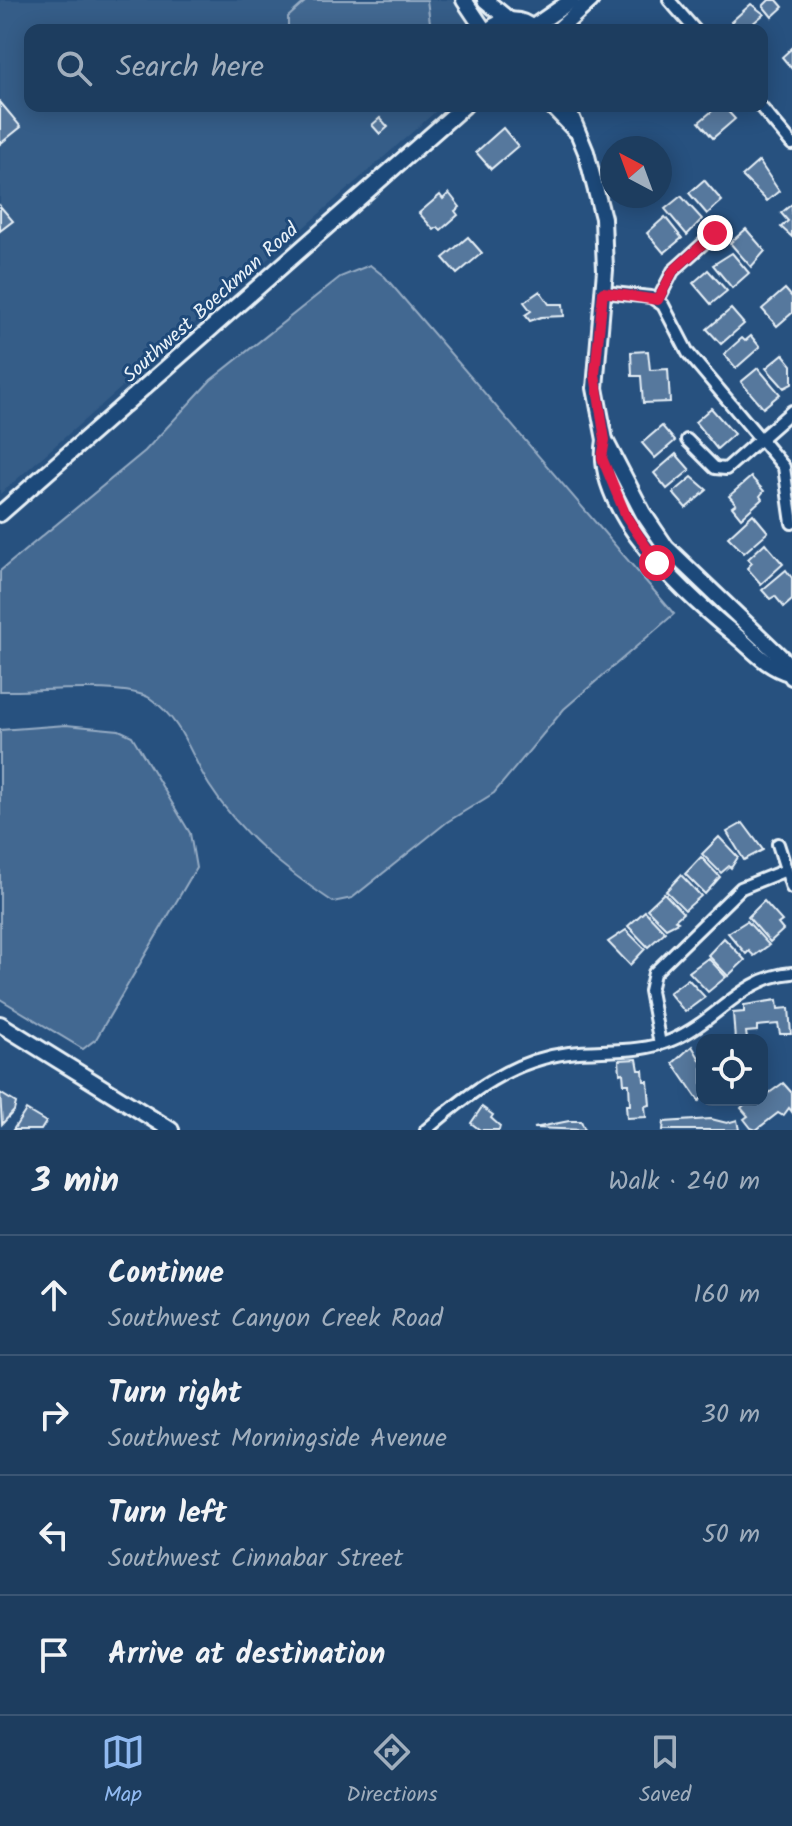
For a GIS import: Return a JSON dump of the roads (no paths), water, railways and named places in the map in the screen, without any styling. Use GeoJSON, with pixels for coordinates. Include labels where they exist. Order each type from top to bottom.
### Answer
{"type":"FeatureCollection","features":[{"type":"Feature","properties":{"kind":"main road"},"geometry":{"type":"LineString","coordinates":[[464,0],[482,24]]}},
{"type":"Feature","properties":{"kind":"main road"},"geometry":{"type":"LineString","coordinates":[[485,0],[508,19],[522,24]]}},
{"type":"Feature","properties":{"kind":"main road"},"geometry":{"type":"LineString","coordinates":[[539,24],[572,0]]}},
{"type":"Feature","properties":{"kind":"main road"},"geometry":{"type":"LineString","coordinates":[[565,24],[591,0]]}},
{"type":"Feature","properties":{"kind":"main road"},"geometry":{"type":"LineString","coordinates":[[498,24],[508,19]]}},
{"type":"Feature","properties":{"kind":"main road"},"geometry":{"type":"LineString","coordinates":[[558,112],[575,130]]}},
{"type":"Feature","properties":{"kind":"main road"},"geometry":{"type":"LineString","coordinates":[[569,112],[586,152],[600,203],[605,249],[595,388],[605,440],[643,513],[666,547],[783,659],[790,675]]}},
{"type":"Feature","properties":{"kind":"main road","name":"Southwest Boeckman Road"},"geometry":{"type":"LineString","coordinates":[[0,514],[449,113]]}},
{"type":"Feature","properties":{"kind":"main road"},"geometry":{"type":"LineString","coordinates":[[0,1024],[171,1130]]}},
{"type":"Feature","properties":{"kind":"street"},"geometry":{"type":"LineString","coordinates":[[669,0],[690,24]]}},
{"type":"Feature","properties":{"kind":"street"},"geometry":{"type":"LineString","coordinates":[[765,112],[792,144]]}},
{"type":"Feature","properties":{"kind":"street"},"geometry":{"type":"LineString","coordinates":[[658,300],[673,271],[715,233]]}},
{"type":"Feature","properties":{"kind":"street"},"geometry":{"type":"LineString","coordinates":[[603,292],[658,300]]}},
{"type":"Feature","properties":{"kind":"street"},"geometry":{"type":"LineString","coordinates":[[658,300],[688,353],[761,438],[787,475],[792,523]]}},
{"type":"Feature","properties":{"kind":"street"},"geometry":{"type":"LineString","coordinates":[[687,440],[706,462],[720,470],[792,411]]}},
{"type":"Feature","properties":{"kind":"street"},"geometry":{"type":"LineString","coordinates":[[778,844],[792,888]]}},
{"type":"Feature","properties":{"kind":"street"},"geometry":{"type":"LineString","coordinates":[[660,1044],[650,991],[654,973],[741,888],[786,870]]}},
{"type":"Feature","properties":{"kind":"street"},"geometry":{"type":"LineString","coordinates":[[426,1130],[488,1081],[524,1064],[567,1053],[660,1044],[697,1026],[763,978],[792,973]]}}]}
